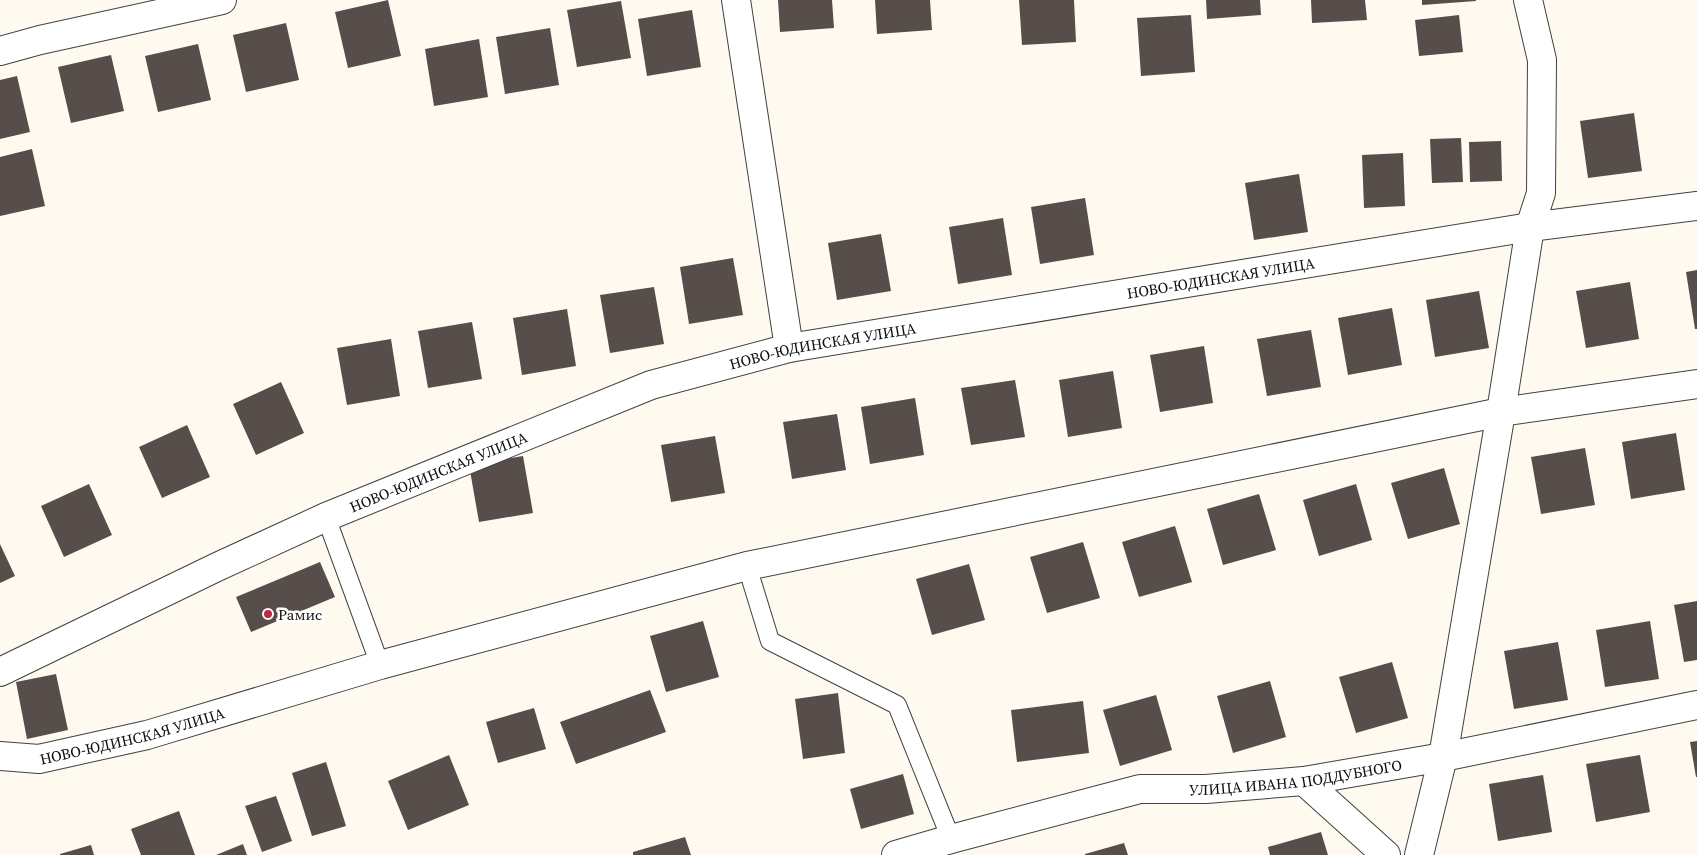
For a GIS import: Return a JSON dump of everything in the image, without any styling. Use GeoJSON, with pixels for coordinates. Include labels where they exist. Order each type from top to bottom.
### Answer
{"type":"FeatureCollection","features":[{"type":"Feature","properties":{"kind":"street"},"geometry":{"type":"LineString","coordinates":[[0,51],[40,40],[222,0]]}},
{"type":"Feature","properties":{"kind":"street"},"geometry":{"type":"LineString","coordinates":[[736,0],[789,348]]}},
{"type":"Feature","properties":{"kind":"street"},"geometry":{"type":"LineString","coordinates":[[1420,855],[1443,757],[1530,227],[1541,193],[1542,60],[1528,0]]}},
{"type":"Feature","properties":{"kind":"street","name":"НОВО-ЮДИНСКАЯ УЛИЦА"},"geometry":{"type":"LineString","coordinates":[[0,672],[217,567],[326,518],[651,385],[789,348],[1530,227],[1697,206]]}},
{"type":"Feature","properties":{"kind":"street","name":"НОВО-ЮДИНСКАЯ УЛИЦА"},"geometry":{"type":"LineString","coordinates":[[0,756],[39,759],[147,735],[380,665],[747,566],[1501,412],[1697,384]]}},
{"type":"Feature","properties":{"kind":"street","name":"УЛИЦА ИВАНА ПОДДУБНОГО"},"geometry":{"type":"LineString","coordinates":[[896,855],[1140,789],[1206,789],[1304,781],[1443,757],[1697,704]]}},
{"type":"Feature","properties":{"kind":"street"},"geometry":{"type":"LineString","coordinates":[[1304,781],[1386,855]]}},
{"type":"Feature","properties":{"kind":"lane"},"geometry":{"type":"LineString","coordinates":[[326,518],[380,665]]}},
{"type":"Feature","properties":{"kind":"lane"},"geometry":{"type":"LineString","coordinates":[[747,566],[770,641],[898,705],[951,839]]}},
{"type":"Feature","properties":{"kind":"building"},"geometry":{"type":"Polygon","coordinates":[[[388,0],[401,56],[348,68],[335,12],[388,0]]]}},
{"type":"Feature","properties":{"kind":"building"},"geometry":{"type":"Polygon","coordinates":[[[778,0],[832,0],[834,28],[780,32],[778,0]]]}},
{"type":"Feature","properties":{"kind":"building"},"geometry":{"type":"Polygon","coordinates":[[[875,0],[930,0],[932,30],[877,34],[875,0]]]}},
{"type":"Feature","properties":{"kind":"building"},"geometry":{"type":"Polygon","coordinates":[[[1019,0],[1074,0],[1076,42],[1022,45],[1019,0]]]}},
{"type":"Feature","properties":{"kind":"building"},"geometry":{"type":"Polygon","coordinates":[[[1206,0],[1260,0],[1261,15],[1207,19],[1206,0]]]}},
{"type":"Feature","properties":{"kind":"building"},"geometry":{"type":"Polygon","coordinates":[[[1311,0],[1365,0],[1367,20],[1312,23],[1311,0]]]}},
{"type":"Feature","properties":{"kind":"building"},"geometry":{"type":"Polygon","coordinates":[[[1422,0],[1476,0],[1476,1],[1422,5],[1422,0]]]}},
{"type":"Feature","properties":{"kind":"building"},"geometry":{"type":"Polygon","coordinates":[[[621,1],[631,58],[577,67],[567,10],[621,1]]]}},
{"type":"Feature","properties":{"kind":"building"},"geometry":{"type":"Polygon","coordinates":[[[692,10],[701,67],[647,76],[638,19],[692,10]]]}},
{"type":"Feature","properties":{"kind":"building"},"geometry":{"type":"Polygon","coordinates":[[[1191,15],[1195,72],[1141,76],[1137,18],[1191,15]]]}},
{"type":"Feature","properties":{"kind":"building"},"geometry":{"type":"Polygon","coordinates":[[[1459,15],[1463,52],[1419,56],[1415,20],[1459,15]]]}},
{"type":"Feature","properties":{"kind":"building"},"geometry":{"type":"Polygon","coordinates":[[[286,23],[299,80],[246,92],[233,35],[286,23]]]}},
{"type":"Feature","properties":{"kind":"building"},"geometry":{"type":"Polygon","coordinates":[[[550,28],[559,85],[505,94],[496,37],[550,28]]]}},
{"type":"Feature","properties":{"kind":"building"},"geometry":{"type":"Polygon","coordinates":[[[479,39],[488,97],[434,106],[425,49],[479,39]]]}},
{"type":"Feature","properties":{"kind":"building"},"geometry":{"type":"Polygon","coordinates":[[[198,44],[211,100],[158,112],[145,56],[198,44]]]}},
{"type":"Feature","properties":{"kind":"building"},"geometry":{"type":"Polygon","coordinates":[[[111,55],[124,111],[71,123],[58,67],[111,55]]]}},
{"type":"Feature","properties":{"kind":"building"},"geometry":{"type":"Polygon","coordinates":[[[17,76],[30,132],[0,139],[0,80],[17,76]]]}},
{"type":"Feature","properties":{"kind":"building"},"geometry":{"type":"Polygon","coordinates":[[[1634,113],[1642,171],[1588,178],[1580,121],[1634,113]]]}},
{"type":"Feature","properties":{"kind":"building"},"geometry":{"type":"Polygon","coordinates":[[[1461,138],[1463,182],[1432,183],[1430,139],[1461,138]]]}},
{"type":"Feature","properties":{"kind":"building"},"geometry":{"type":"Polygon","coordinates":[[[1501,141],[1502,181],[1470,182],[1469,142],[1501,141]]]}},
{"type":"Feature","properties":{"kind":"building"},"geometry":{"type":"Polygon","coordinates":[[[32,149],[45,206],[0,216],[0,157],[32,149]]]}},
{"type":"Feature","properties":{"kind":"building"},"geometry":{"type":"Polygon","coordinates":[[[1403,153],[1405,206],[1364,208],[1362,155],[1403,153]]]}},
{"type":"Feature","properties":{"kind":"building"},"geometry":{"type":"Polygon","coordinates":[[[1299,174],[1308,232],[1254,240],[1245,183],[1299,174]]]}},
{"type":"Feature","properties":{"kind":"building"},"geometry":{"type":"Polygon","coordinates":[[[1085,198],[1094,255],[1040,264],[1031,207],[1085,198]]]}},
{"type":"Feature","properties":{"kind":"building"},"geometry":{"type":"Polygon","coordinates":[[[1003,218],[1012,275],[958,284],[949,227],[1003,218]]]}},
{"type":"Feature","properties":{"kind":"building"},"geometry":{"type":"Polygon","coordinates":[[[881,234],[891,291],[837,300],[828,243],[881,234]]]}},
{"type":"Feature","properties":{"kind":"building"},"geometry":{"type":"Polygon","coordinates":[[[733,258],[743,315],[689,324],[680,267],[733,258]]]}},
{"type":"Feature","properties":{"kind":"building"},"geometry":{"type":"Polygon","coordinates":[[[1697,270],[1697,329],[1695,329],[1686,272],[1697,270]]]}},
{"type":"Feature","properties":{"kind":"building"},"geometry":{"type":"Polygon","coordinates":[[[1630,282],[1639,339],[1586,348],[1576,291],[1630,282]]]}},
{"type":"Feature","properties":{"kind":"building"},"geometry":{"type":"Polygon","coordinates":[[[654,287],[664,344],[610,353],[600,295],[654,287]]]}},
{"type":"Feature","properties":{"kind":"building"},"geometry":{"type":"Polygon","coordinates":[[[1479,291],[1489,348],[1435,357],[1426,300],[1479,291]]]}},
{"type":"Feature","properties":{"kind":"building"},"geometry":{"type":"Polygon","coordinates":[[[1392,308],[1402,365],[1348,375],[1338,318],[1392,308]]]}},
{"type":"Feature","properties":{"kind":"building"},"geometry":{"type":"Polygon","coordinates":[[[567,309],[576,366],[522,375],[513,318],[567,309]]]}},
{"type":"Feature","properties":{"kind":"building"},"geometry":{"type":"Polygon","coordinates":[[[472,322],[482,379],[428,388],[418,331],[472,322]]]}},
{"type":"Feature","properties":{"kind":"building"},"geometry":{"type":"Polygon","coordinates":[[[1311,330],[1321,387],[1267,396],[1257,339],[1311,330]]]}},
{"type":"Feature","properties":{"kind":"building"},"geometry":{"type":"Polygon","coordinates":[[[391,339],[400,396],[347,405],[337,348],[391,339]]]}},
{"type":"Feature","properties":{"kind":"building"},"geometry":{"type":"Polygon","coordinates":[[[1204,346],[1213,403],[1160,412],[1150,355],[1204,346]]]}},
{"type":"Feature","properties":{"kind":"building"},"geometry":{"type":"Polygon","coordinates":[[[1113,371],[1122,428],[1068,437],[1059,380],[1113,371]]]}},
{"type":"Feature","properties":{"kind":"building"},"geometry":{"type":"Polygon","coordinates":[[[1015,380],[1025,437],[971,445],[961,388],[1015,380]]]}},
{"type":"Feature","properties":{"kind":"building"},"geometry":{"type":"Polygon","coordinates":[[[281,382],[304,433],[256,455],[233,404],[281,382]]]}},
{"type":"Feature","properties":{"kind":"building"},"geometry":{"type":"Polygon","coordinates":[[[915,398],[924,455],[870,464],[861,407],[915,398]]]}},
{"type":"Feature","properties":{"kind":"building"},"geometry":{"type":"Polygon","coordinates":[[[837,414],[846,470],[792,479],[783,422],[837,414]]]}},
{"type":"Feature","properties":{"kind":"building"},"geometry":{"type":"Polygon","coordinates":[[[187,425],[210,477],[162,498],[139,447],[187,425]]]}},
{"type":"Feature","properties":{"kind":"building"},"geometry":{"type":"Polygon","coordinates":[[[1676,433],[1685,490],[1631,499],[1622,442],[1676,433]]]}},
{"type":"Feature","properties":{"kind":"building"},"geometry":{"type":"Polygon","coordinates":[[[715,436],[725,493],[671,502],[661,445],[715,436]]]}},
{"type":"Feature","properties":{"kind":"building"},"geometry":{"type":"Polygon","coordinates":[[[1585,448],[1595,505],[1541,514],[1531,457],[1585,448]]]}},
{"type":"Feature","properties":{"kind":"building"},"geometry":{"type":"Polygon","coordinates":[[[523,456],[533,513],[479,522],[469,465],[523,456]]]}},
{"type":"Feature","properties":{"kind":"building"},"geometry":{"type":"Polygon","coordinates":[[[1444,468],[1460,524],[1408,539],[1391,483],[1444,468]]]}},
{"type":"Feature","properties":{"kind":"building"},"geometry":{"type":"Polygon","coordinates":[[[89,484],[112,535],[64,557],[41,506],[89,484]]]}},
{"type":"Feature","properties":{"kind":"building"},"geometry":{"type":"Polygon","coordinates":[[[1356,484],[1372,540],[1319,556],[1303,500],[1356,484]]]}},
{"type":"Feature","properties":{"kind":"building"},"geometry":{"type":"Polygon","coordinates":[[[1259,494],[1276,550],[1223,565],[1207,509],[1259,494]]]}},
{"type":"Feature","properties":{"kind":"building"},"geometry":{"type":"Polygon","coordinates":[[[1175,526],[1192,582],[1139,597],[1122,542],[1175,526]]]}},
{"type":"Feature","properties":{"kind":"building"},"geometry":{"type":"Polygon","coordinates":[[[1083,542],[1100,598],[1047,613],[1030,557],[1083,542]]]}},
{"type":"Feature","properties":{"kind":"building"},"geometry":{"type":"Polygon","coordinates":[[[0,544],[15,576],[0,583],[0,544]]]}},
{"type":"Feature","properties":{"kind":"building","name":"Рамис"},"geometry":{"type":"Polygon","coordinates":[[[320,562],[335,597],[251,632],[236,597],[320,562]]]}},
{"type":"Feature","properties":{"kind":"building"},"geometry":{"type":"Polygon","coordinates":[[[969,564],[985,620],[932,635],[916,579],[969,564]]]}},
{"type":"Feature","properties":{"kind":"building"},"geometry":{"type":"Polygon","coordinates":[[[1697,601],[1697,660],[1684,662],[1674,605],[1697,601]]]}},
{"type":"Feature","properties":{"kind":"building"},"geometry":{"type":"Polygon","coordinates":[[[703,621],[719,677],[666,692],[650,636],[703,621]]]}},
{"type":"Feature","properties":{"kind":"building"},"geometry":{"type":"Polygon","coordinates":[[[1650,621],[1659,679],[1605,687],[1596,630],[1650,621]]]}},
{"type":"Feature","properties":{"kind":"building"},"geometry":{"type":"Polygon","coordinates":[[[1558,642],[1568,700],[1514,709],[1504,651],[1558,642]]]}},
{"type":"Feature","properties":{"kind":"building"},"geometry":{"type":"Polygon","coordinates":[[[1392,662],[1408,718],[1356,733],[1339,677],[1392,662]]]}},
{"type":"Feature","properties":{"kind":"building"},"geometry":{"type":"Polygon","coordinates":[[[56,674],[68,730],[27,739],[16,682],[56,674]]]}},
{"type":"Feature","properties":{"kind":"building"},"geometry":{"type":"Polygon","coordinates":[[[1270,681],[1286,737],[1233,753],[1217,696],[1270,681]]]}},
{"type":"Feature","properties":{"kind":"building"},"geometry":{"type":"Polygon","coordinates":[[[650,690],[666,732],[576,764],[560,722],[650,690]]]}},
{"type":"Feature","properties":{"kind":"building"},"geometry":{"type":"Polygon","coordinates":[[[838,693],[845,753],[803,759],[795,699],[838,693]]]}},
{"type":"Feature","properties":{"kind":"building"},"geometry":{"type":"Polygon","coordinates":[[[1156,695],[1172,750],[1120,766],[1103,710],[1156,695]]]}},
{"type":"Feature","properties":{"kind":"building"},"geometry":{"type":"Polygon","coordinates":[[[1083,701],[1089,753],[1017,762],[1011,710],[1083,701]]]}},
{"type":"Feature","properties":{"kind":"building"},"geometry":{"type":"Polygon","coordinates":[[[534,708],[546,749],[498,763],[486,722],[534,708]]]}},
{"type":"Feature","properties":{"kind":"building"},"geometry":{"type":"Polygon","coordinates":[[[1697,741],[1697,777],[1696,777],[1690,742],[1697,741]]]}},
{"type":"Feature","properties":{"kind":"building"},"geometry":{"type":"Polygon","coordinates":[[[449,755],[469,805],[408,830],[388,781],[449,755]]]}},
{"type":"Feature","properties":{"kind":"building"},"geometry":{"type":"Polygon","coordinates":[[[1640,755],[1650,812],[1596,822],[1586,764],[1640,755]]]}},
{"type":"Feature","properties":{"kind":"building"},"geometry":{"type":"Polygon","coordinates":[[[326,762],[346,826],[312,836],[292,773],[326,762]]]}},
{"type":"Feature","properties":{"kind":"building"},"geometry":{"type":"Polygon","coordinates":[[[903,774],[914,814],[861,829],[850,789],[903,774]]]}},
{"type":"Feature","properties":{"kind":"building"},"geometry":{"type":"Polygon","coordinates":[[[1543,775],[1552,832],[1498,841],[1489,784],[1543,775]]]}},
{"type":"Feature","properties":{"kind":"building"},"geometry":{"type":"Polygon","coordinates":[[[276,796],[292,841],[262,852],[245,806],[276,796]]]}},
{"type":"Feature","properties":{"kind":"building"},"geometry":{"type":"Polygon","coordinates":[[[179,811],[195,855],[141,855],[131,829],[179,811]]]}},
{"type":"Feature","properties":{"kind":"building"},"geometry":{"type":"Polygon","coordinates":[[[1321,832],[1328,855],[1270,855],[1268,847],[1321,832]]]}},
{"type":"Feature","properties":{"kind":"building"},"geometry":{"type":"Polygon","coordinates":[[[685,837],[691,855],[633,855],[633,852],[685,837]]]}},
{"type":"Feature","properties":{"kind":"building"},"geometry":{"type":"Polygon","coordinates":[[[1124,843],[1128,855],[1085,855],[1085,854],[1124,843]]]}},
{"type":"Feature","properties":{"kind":"building"},"geometry":{"type":"Polygon","coordinates":[[[243,844],[247,855],[216,855],[243,844]]]}},
{"type":"Feature","properties":{"kind":"building"},"geometry":{"type":"Polygon","coordinates":[[[91,845],[94,855],[60,855],[60,854],[91,845]]]}},
{"type":"Feature","properties":{"kind":"place","name":"Рамис"},"geometry":{"type":"Point","coordinates":[268,614]}}]}
